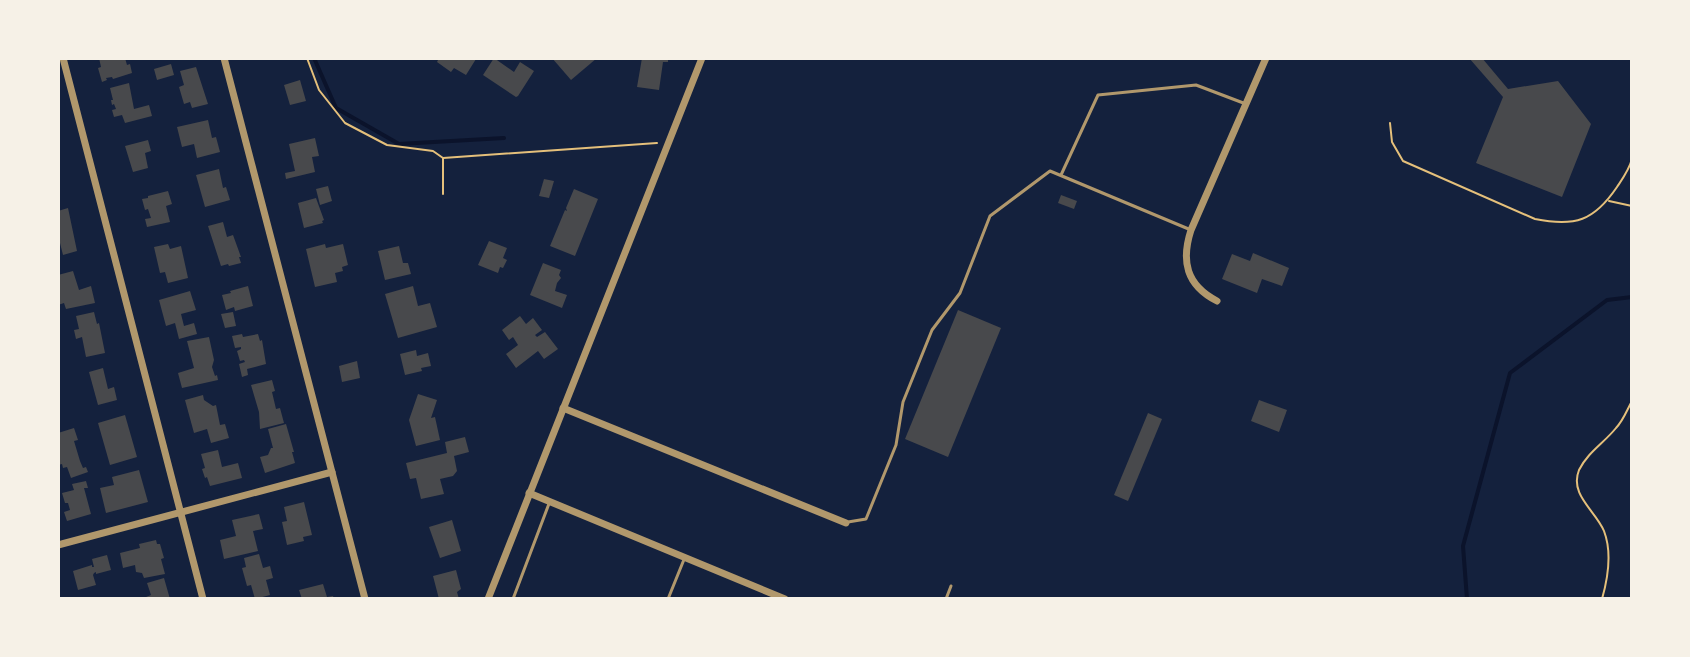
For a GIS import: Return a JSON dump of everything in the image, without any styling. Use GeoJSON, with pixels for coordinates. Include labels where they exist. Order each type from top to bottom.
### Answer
{"type":"FeatureCollection","features":[{"type":"Feature","properties":{"kind":"street"},"geometry":{"type":"LineString","coordinates":[[63,58],[203,599]]}},
{"type":"Feature","properties":{"kind":"street"},"geometry":{"type":"LineString","coordinates":[[224,58],[365,599]]}},
{"type":"Feature","properties":{"kind":"street"},"geometry":{"type":"LineString","coordinates":[[488,599],[702,58]]}},
{"type":"Feature","properties":{"kind":"street"},"geometry":{"type":"LineString","coordinates":[[1217,301],[1202,293],[1191,280],[1186,263],[1186,246],[1266,58]]}},
{"type":"Feature","properties":{"kind":"street"},"geometry":{"type":"LineString","coordinates":[[563,408],[846,523]]}},
{"type":"Feature","properties":{"kind":"street"},"geometry":{"type":"LineString","coordinates":[[58,545],[332,472]]}},
{"type":"Feature","properties":{"kind":"street"},"geometry":{"type":"LineString","coordinates":[[529,493],[785,599]]}},
{"type":"Feature","properties":{"kind":"lane"},"geometry":{"type":"LineString","coordinates":[[1061,175],[1098,95],[1196,85],[1246,104]]}},
{"type":"Feature","properties":{"kind":"lane"},"geometry":{"type":"LineString","coordinates":[[846,523],[866,519],[896,445],[903,402],[932,330],[960,293],[990,216],[1050,171],[1191,230]]}},
{"type":"Feature","properties":{"kind":"lane"},"geometry":{"type":"LineString","coordinates":[[513,599],[550,501]]}},
{"type":"Feature","properties":{"kind":"lane"},"geometry":{"type":"LineString","coordinates":[[668,599],[685,557]]}},
{"type":"Feature","properties":{"kind":"lane"},"geometry":{"type":"LineString","coordinates":[[946,599],[951,586]]}},
{"type":"Feature","properties":{"kind":"path"},"geometry":{"type":"LineString","coordinates":[[307,58],[319,90],[345,123],[387,145],[433,151],[443,158],[669,142]]}},
{"type":"Feature","properties":{"kind":"path"},"geometry":{"type":"LineString","coordinates":[[1390,123],[1392,142],[1403,161],[1535,219],[1551,223],[1573,222],[1595,213],[1608,201],[1632,159]]}},
{"type":"Feature","properties":{"kind":"path"},"geometry":{"type":"LineString","coordinates":[[443,158],[443,194]]}},
{"type":"Feature","properties":{"kind":"path"},"geometry":{"type":"LineString","coordinates":[[1608,201],[1632,206]]}},
{"type":"Feature","properties":{"kind":"path"},"geometry":{"type":"LineString","coordinates":[[1602,599],[1609,557],[1604,530],[1577,488],[1578,472],[1594,448],[1617,428],[1632,401]]}},
{"type":"Feature","properties":{"kind":"building"},"geometry":{"type":"Polygon","coordinates":[[[99,58],[125,58],[132,73],[106,78],[102,82],[99,58]]]}},
{"type":"Feature","properties":{"kind":"building"},"geometry":{"type":"Polygon","coordinates":[[[439,58],[476,59],[466,75],[454,68],[451,72],[437,62],[439,58]]]}},
{"type":"Feature","properties":{"kind":"building"},"geometry":{"type":"Polygon","coordinates":[[[494,58],[514,72],[520,62],[534,71],[518,96],[483,75],[494,58]]]}},
{"type":"Feature","properties":{"kind":"building"},"geometry":{"type":"Polygon","coordinates":[[[552,58],[597,58],[571,80],[552,58]]]}},
{"type":"Feature","properties":{"kind":"building"},"geometry":{"type":"Polygon","coordinates":[[[642,58],[668,58],[668,62],[663,62],[659,90],[637,87],[642,58]]]}},
{"type":"Feature","properties":{"kind":"building"},"geometry":{"type":"Polygon","coordinates":[[[1469,58],[1482,58],[1508,89],[1558,81],[1591,124],[1562,197],[1476,163],[1503,97],[1469,58]]]}},
{"type":"Feature","properties":{"kind":"building"},"geometry":{"type":"Polygon","coordinates":[[[171,64],[174,75],[157,80],[154,69],[171,64]]]}},
{"type":"Feature","properties":{"kind":"building"},"geometry":{"type":"Polygon","coordinates":[[[196,67],[208,104],[192,108],[190,102],[184,104],[179,87],[184,85],[180,71],[196,67]]]}},
{"type":"Feature","properties":{"kind":"building"},"geometry":{"type":"Polygon","coordinates":[[[300,80],[306,101],[290,105],[284,85],[300,80]]]}},
{"type":"Feature","properties":{"kind":"building"},"geometry":{"type":"Polygon","coordinates":[[[129,83],[134,109],[149,105],[152,116],[125,123],[122,115],[114,117],[112,110],[116,109],[112,105],[110,88],[129,83]]]}},
{"type":"Feature","properties":{"kind":"building"},"geometry":{"type":"Polygon","coordinates":[[[208,120],[212,138],[216,137],[220,152],[197,158],[194,144],[182,147],[177,127],[208,120]]]}},
{"type":"Feature","properties":{"kind":"building"},"geometry":{"type":"Polygon","coordinates":[[[315,138],[319,156],[312,157],[315,172],[286,179],[285,173],[295,171],[289,144],[315,138]]]}},
{"type":"Feature","properties":{"kind":"building"},"geometry":{"type":"Polygon","coordinates":[[[148,140],[151,151],[145,153],[148,168],[133,172],[125,146],[148,140]]]}},
{"type":"Feature","properties":{"kind":"building"},"geometry":{"type":"Polygon","coordinates":[[[219,169],[223,188],[226,187],[230,200],[205,207],[196,175],[219,169]]]}},
{"type":"Feature","properties":{"kind":"building"},"geometry":{"type":"Polygon","coordinates":[[[544,179],[554,181],[549,198],[539,196],[544,179]]]}},
{"type":"Feature","properties":{"kind":"building"},"geometry":{"type":"Polygon","coordinates":[[[328,186],[332,201],[320,205],[316,189],[328,186]]]}},
{"type":"Feature","properties":{"kind":"building"},"geometry":{"type":"Polygon","coordinates":[[[574,189],[598,199],[575,256],[550,246],[574,189]]]}},
{"type":"Feature","properties":{"kind":"building"},"geometry":{"type":"Polygon","coordinates":[[[168,191],[172,204],[166,206],[170,222],[147,227],[145,219],[151,218],[142,199],[168,191]]]}},
{"type":"Feature","properties":{"kind":"building"},"geometry":{"type":"Polygon","coordinates":[[[1061,195],[1077,201],[1074,209],[1058,203],[1061,195]]]}},
{"type":"Feature","properties":{"kind":"building"},"geometry":{"type":"Polygon","coordinates":[[[316,198],[323,223],[304,228],[298,203],[316,198]]]}},
{"type":"Feature","properties":{"kind":"building"},"geometry":{"type":"Polygon","coordinates":[[[68,208],[77,251],[63,255],[58,243],[58,211],[68,208]]]}},
{"type":"Feature","properties":{"kind":"building"},"geometry":{"type":"Polygon","coordinates":[[[223,222],[227,237],[233,235],[241,263],[221,266],[208,226],[223,222]]]}},
{"type":"Feature","properties":{"kind":"building"},"geometry":{"type":"Polygon","coordinates":[[[489,241],[507,248],[503,258],[507,260],[498,273],[478,265],[489,241]]]}},
{"type":"Feature","properties":{"kind":"building"},"geometry":{"type":"Polygon","coordinates":[[[168,244],[170,249],[181,246],[188,278],[168,283],[165,272],[160,273],[154,247],[168,244]]]}},
{"type":"Feature","properties":{"kind":"building"},"geometry":{"type":"Polygon","coordinates":[[[325,244],[326,248],[343,244],[348,265],[342,267],[343,271],[335,273],[337,282],[315,287],[306,249],[325,244]]]}},
{"type":"Feature","properties":{"kind":"building"},"geometry":{"type":"Polygon","coordinates":[[[399,246],[403,263],[408,263],[411,274],[385,280],[378,251],[399,246]]]}},
{"type":"Feature","properties":{"kind":"building"},"geometry":{"type":"Polygon","coordinates":[[[1253,253],[1289,268],[1282,286],[1262,279],[1257,293],[1222,279],[1232,254],[1250,261],[1253,253]]]}},
{"type":"Feature","properties":{"kind":"building"},"geometry":{"type":"Polygon","coordinates":[[[543,263],[561,270],[555,291],[567,295],[562,308],[530,295],[543,263]]]}},
{"type":"Feature","properties":{"kind":"building"},"geometry":{"type":"Polygon","coordinates":[[[73,271],[79,290],[91,286],[95,303],[66,309],[64,303],[58,305],[58,275],[73,271]]]}},
{"type":"Feature","properties":{"kind":"building"},"geometry":{"type":"Polygon","coordinates":[[[248,286],[253,306],[226,310],[222,295],[248,286]]]}},
{"type":"Feature","properties":{"kind":"building"},"geometry":{"type":"Polygon","coordinates":[[[413,286],[418,306],[430,303],[437,327],[398,338],[385,294],[413,286]]]}},
{"type":"Feature","properties":{"kind":"building"},"geometry":{"type":"Polygon","coordinates":[[[190,291],[196,310],[181,314],[184,326],[194,323],[197,334],[179,339],[175,323],[166,326],[159,300],[190,291]]]}},
{"type":"Feature","properties":{"kind":"building"},"geometry":{"type":"Polygon","coordinates":[[[958,310],[1001,328],[948,457],[905,439],[958,310]]]}},
{"type":"Feature","properties":{"kind":"building"},"geometry":{"type":"Polygon","coordinates":[[[94,312],[105,353],[86,357],[82,337],[76,339],[74,330],[79,329],[76,316],[94,312]]]}},
{"type":"Feature","properties":{"kind":"building"},"geometry":{"type":"Polygon","coordinates":[[[233,312],[236,326],[225,328],[221,314],[233,312]]]}},
{"type":"Feature","properties":{"kind":"building"},"geometry":{"type":"Polygon","coordinates":[[[520,316],[526,324],[533,318],[542,330],[535,335],[537,337],[545,332],[558,349],[544,359],[538,351],[516,368],[506,354],[518,345],[513,337],[509,340],[502,330],[520,316]]]}},
{"type":"Feature","properties":{"kind":"building"},"geometry":{"type":"Polygon","coordinates":[[[242,334],[243,337],[258,334],[266,364],[247,369],[248,375],[242,377],[239,364],[245,362],[240,361],[237,351],[241,347],[235,348],[232,336],[242,334]]]}},
{"type":"Feature","properties":{"kind":"building"},"geometry":{"type":"Polygon","coordinates":[[[209,337],[214,360],[212,367],[218,380],[182,388],[178,373],[194,368],[187,341],[209,337]]]}},
{"type":"Feature","properties":{"kind":"building"},"geometry":{"type":"Polygon","coordinates":[[[416,350],[417,356],[428,353],[431,366],[405,375],[400,354],[416,350]]]}},
{"type":"Feature","properties":{"kind":"building"},"geometry":{"type":"Polygon","coordinates":[[[357,361],[360,378],[342,382],[339,366],[357,361]]]}},
{"type":"Feature","properties":{"kind":"building"},"geometry":{"type":"Polygon","coordinates":[[[103,368],[108,389],[114,387],[117,400],[98,405],[89,372],[103,368]]]}},
{"type":"Feature","properties":{"kind":"building"},"geometry":{"type":"Polygon","coordinates":[[[272,380],[276,409],[280,408],[284,423],[260,429],[259,412],[251,385],[272,380]]]}},
{"type":"Feature","properties":{"kind":"building"},"geometry":{"type":"Polygon","coordinates":[[[418,394],[437,400],[431,418],[435,417],[440,440],[416,446],[409,420],[418,394]]]}},
{"type":"Feature","properties":{"kind":"building"},"geometry":{"type":"Polygon","coordinates":[[[203,395],[204,400],[216,405],[220,425],[225,424],[229,438],[211,443],[207,429],[194,433],[185,400],[203,395]]]}},
{"type":"Feature","properties":{"kind":"building"},"geometry":{"type":"Polygon","coordinates":[[[1259,400],[1287,410],[1279,432],[1251,421],[1259,400]]]}},
{"type":"Feature","properties":{"kind":"building"},"geometry":{"type":"Polygon","coordinates":[[[1148,413],[1162,419],[1128,501],[1114,495],[1148,413]]]}},
{"type":"Feature","properties":{"kind":"building"},"geometry":{"type":"Polygon","coordinates":[[[125,415],[137,457],[110,465],[98,423],[125,415]]]}},
{"type":"Feature","properties":{"kind":"building"},"geometry":{"type":"Polygon","coordinates":[[[286,424],[295,463],[265,473],[260,457],[268,455],[273,448],[268,429],[286,424]]]}},
{"type":"Feature","properties":{"kind":"building"},"geometry":{"type":"Polygon","coordinates":[[[74,428],[80,461],[88,472],[71,478],[67,467],[58,465],[58,433],[74,428]]]}},
{"type":"Feature","properties":{"kind":"building"},"geometry":{"type":"Polygon","coordinates":[[[465,437],[469,452],[454,456],[457,471],[453,476],[440,479],[444,494],[421,499],[416,478],[410,479],[406,463],[447,453],[445,442],[465,437]]]}},
{"type":"Feature","properties":{"kind":"building"},"geometry":{"type":"Polygon","coordinates":[[[218,450],[222,467],[238,463],[242,478],[210,486],[202,469],[205,468],[201,454],[218,450]]]}},
{"type":"Feature","properties":{"kind":"building"},"geometry":{"type":"Polygon","coordinates":[[[139,470],[148,502],[106,513],[100,488],[114,485],[112,477],[139,470]]]}},
{"type":"Feature","properties":{"kind":"building"},"geometry":{"type":"Polygon","coordinates":[[[86,481],[88,488],[84,488],[91,514],[67,521],[64,512],[70,510],[62,493],[74,490],[72,484],[86,481]]]}},
{"type":"Feature","properties":{"kind":"building"},"geometry":{"type":"Polygon","coordinates":[[[304,502],[312,535],[303,537],[304,541],[287,545],[282,522],[287,521],[284,507],[304,502]]]}},
{"type":"Feature","properties":{"kind":"building"},"geometry":{"type":"Polygon","coordinates":[[[259,514],[263,529],[253,531],[258,551],[224,559],[220,540],[236,536],[232,520],[259,514]]]}},
{"type":"Feature","properties":{"kind":"building"},"geometry":{"type":"Polygon","coordinates":[[[452,520],[461,551],[440,558],[429,527],[452,520]]]}},
{"type":"Feature","properties":{"kind":"building"},"geometry":{"type":"Polygon","coordinates":[[[156,540],[164,558],[161,559],[165,574],[144,578],[142,573],[136,572],[135,565],[123,568],[120,553],[156,540]]]}},
{"type":"Feature","properties":{"kind":"building"},"geometry":{"type":"Polygon","coordinates":[[[259,554],[263,568],[270,566],[273,578],[266,580],[270,595],[255,599],[242,568],[246,567],[244,558],[259,554]]]}},
{"type":"Feature","properties":{"kind":"building"},"geometry":{"type":"Polygon","coordinates":[[[107,555],[111,570],[94,573],[96,585],[78,590],[73,571],[94,567],[92,559],[107,555]]]}},
{"type":"Feature","properties":{"kind":"building"},"geometry":{"type":"Polygon","coordinates":[[[456,570],[461,589],[457,592],[459,599],[439,599],[433,576],[456,570]]]}},
{"type":"Feature","properties":{"kind":"building"},"geometry":{"type":"Polygon","coordinates":[[[164,578],[170,599],[141,599],[151,595],[147,583],[164,578]]]}},
{"type":"Feature","properties":{"kind":"building"},"geometry":{"type":"Polygon","coordinates":[[[323,584],[327,597],[333,596],[334,599],[302,599],[299,590],[323,584]]]}},
{"type":"Feature","properties":{"kind":"waterway"},"geometry":{"type":"LineString","coordinates":[[314,58],[336,108],[399,144],[504,138]]}},
{"type":"Feature","properties":{"kind":"waterway"},"geometry":{"type":"LineString","coordinates":[[1467,599],[1463,546],[1510,373],[1607,300],[1632,297]]}}]}
